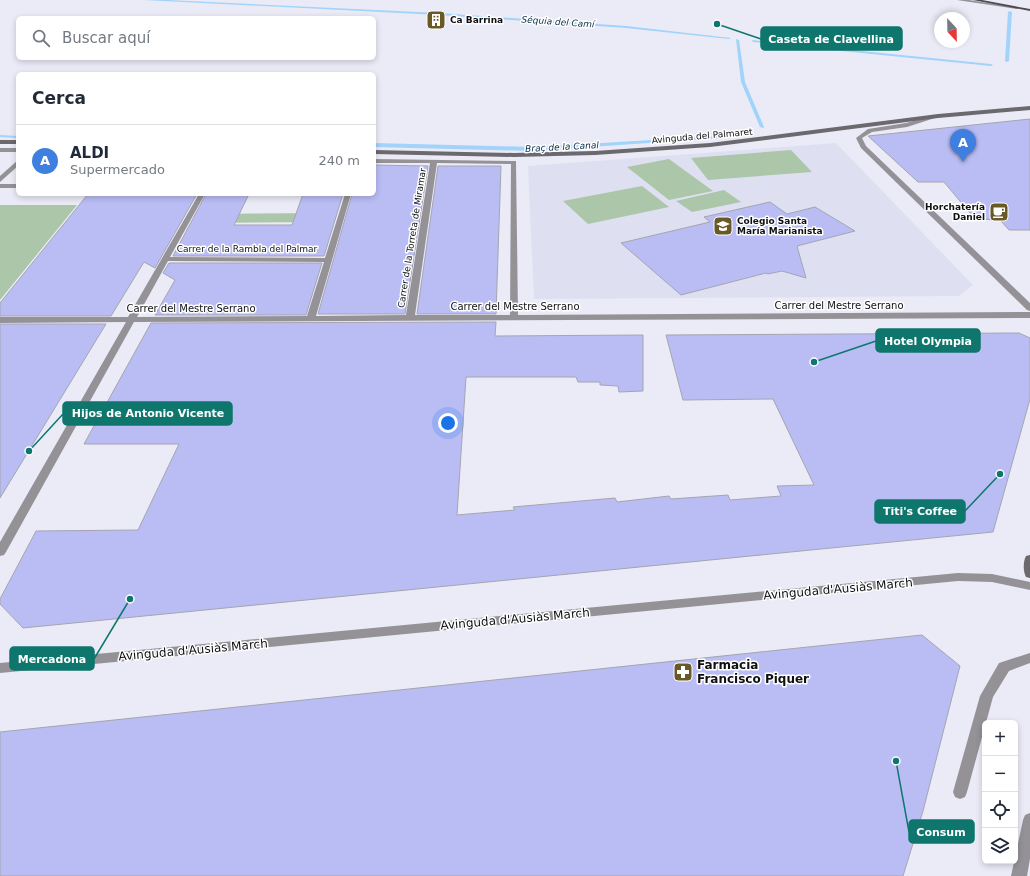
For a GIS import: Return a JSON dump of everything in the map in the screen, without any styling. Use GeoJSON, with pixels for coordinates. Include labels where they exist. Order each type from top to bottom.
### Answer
{"type":"FeatureCollection","features":[{"type":"Feature","properties":{"kind":"main road"},"geometry":{"type":"LineString","coordinates":[[974,0],[1030,10]]}},
{"type":"Feature","properties":{"kind":"main road","name":"Avinguda del Palmaret"},"geometry":{"type":"LineString","coordinates":[[376,152],[514,155],[595,153],[710,145],[938,116],[1030,108]]}},
{"type":"Feature","properties":{"kind":"main road"},"geometry":{"type":"LineString","coordinates":[[0,142],[16,142]]}},
{"type":"Feature","properties":{"kind":"main road"},"geometry":{"type":"LineString","coordinates":[[1030,559],[1030,574]]}},
{"type":"Feature","properties":{"kind":"street"},"geometry":{"type":"LineString","coordinates":[[959,0],[1024,9]]}},
{"type":"Feature","properties":{"kind":"street"},"geometry":{"type":"LineString","coordinates":[[938,116],[907,125],[870,130],[858,138],[863,147],[1030,308]]}},
{"type":"Feature","properties":{"kind":"street"},"geometry":{"type":"LineString","coordinates":[[0,150],[16,150]]}},
{"type":"Feature","properties":{"kind":"street"},"geometry":{"type":"LineString","coordinates":[[376,161],[514,162],[514,317]]}},
{"type":"Feature","properties":{"kind":"street","name":"Carrer de la Torreta de Miramar"},"geometry":{"type":"LineString","coordinates":[[410,318],[434,161]]}},
{"type":"Feature","properties":{"kind":"street"},"geometry":{"type":"LineString","coordinates":[[0,180],[16,164]]}},
{"type":"Feature","properties":{"kind":"street"},"geometry":{"type":"LineString","coordinates":[[0,186],[16,186]]}},
{"type":"Feature","properties":{"kind":"street"},"geometry":{"type":"LineString","coordinates":[[0,552],[201,196]]}},
{"type":"Feature","properties":{"kind":"street"},"geometry":{"type":"LineString","coordinates":[[311,318],[347,196]]}},
{"type":"Feature","properties":{"kind":"street","name":"Carrer de la Rambla del Palmar"},"geometry":{"type":"LineString","coordinates":[[165,259],[328,260]]}},
{"type":"Feature","properties":{"kind":"street","name":"Carrer del Mestre Serrano"},"geometry":{"type":"LineString","coordinates":[[0,320],[1030,315]]}},
{"type":"Feature","properties":{"kind":"street","name":"Avinguda d'Ausiàs March"},"geometry":{"type":"LineString","coordinates":[[0,668],[958,577],[992,578],[1030,586]]}},
{"type":"Feature","properties":{"kind":"street"},"geometry":{"type":"LineString","coordinates":[[960,792],[987,696],[1004,667],[1030,658]]}},
{"type":"Feature","properties":{"kind":"street"},"geometry":{"type":"LineString","coordinates":[[1019,876],[1030,820]]}},
{"type":"Feature","properties":{"kind":"shaded area","name":"Colegio Santa María Marianista"},"geometry":{"type":"Polygon","coordinates":[[[836,143],[973,285],[959,296],[534,299],[528,166],[836,143]]]}},
{"type":"Feature","properties":{"kind":"green space"},"geometry":{"type":"Polygon","coordinates":[[[791,150],[812,172],[708,180],[691,158],[791,150]]]}},
{"type":"Feature","properties":{"kind":"green space"},"geometry":{"type":"Polygon","coordinates":[[[669,159],[713,191],[669,200],[627,167],[669,159]]]}},
{"type":"Feature","properties":{"kind":"green space"},"geometry":{"type":"Polygon","coordinates":[[[642,186],[669,207],[588,224],[563,201],[642,186]]]}},
{"type":"Feature","properties":{"kind":"green space"},"geometry":{"type":"Polygon","coordinates":[[[724,190],[741,202],[692,212],[676,201],[724,190]]]}},
{"type":"Feature","properties":{"kind":"green space"},"geometry":{"type":"Polygon","coordinates":[[[0,205],[77,205],[0,300],[0,205]]]}},
{"type":"Feature","properties":{"kind":"green space"},"geometry":{"type":"Polygon","coordinates":[[[329,213],[326,222],[202,223],[207,214],[329,213]]]}},
{"type":"Feature","properties":{"kind":"building"},"geometry":{"type":"Polygon","coordinates":[[[1030,119],[1030,230],[1009,230],[1000,220],[975,219],[944,182],[918,182],[868,136],[1030,119]]]}},
{"type":"Feature","properties":{"kind":"building"},"geometry":{"type":"Polygon","coordinates":[[[376,165],[428,166],[405,314],[318,314],[351,196],[376,196],[376,165]]]}},
{"type":"Feature","properties":{"kind":"building"},"geometry":{"type":"Polygon","coordinates":[[[438,166],[501,166],[496,314],[417,314],[438,166]]]}},
{"type":"Feature","properties":{"kind":"building"},"geometry":{"type":"Polygon","coordinates":[[[86,196],[196,196],[155,268],[144,262],[111,316],[0,316],[0,303],[86,196]]]}},
{"type":"Feature","properties":{"kind":"building"},"geometry":{"type":"Polygon","coordinates":[[[205,196],[248,196],[234,225],[292,225],[302,196],[342,196],[324,256],[173,256],[205,196]]]}},
{"type":"Feature","properties":{"kind":"building"},"geometry":{"type":"Polygon","coordinates":[[[770,202],[787,214],[815,207],[855,231],[797,246],[806,278],[782,271],[768,274],[766,273],[681,295],[621,243],[710,222],[704,217],[770,202]]]}},
{"type":"Feature","properties":{"kind":"building"},"geometry":{"type":"Polygon","coordinates":[[[169,263],[322,263],[306,315],[155,315],[175,280],[163,273],[169,263]]]}},
{"type":"Feature","properties":{"kind":"building"},"geometry":{"type":"Polygon","coordinates":[[[496,322],[495,336],[643,335],[643,391],[619,392],[618,386],[600,385],[600,382],[578,382],[576,377],[466,377],[457,515],[515,510],[513,507],[615,498],[617,502],[669,496],[671,499],[728,495],[730,500],[781,496],[777,486],[814,485],[773,399],[683,400],[666,335],[1019,333],[1030,338],[1030,399],[993,532],[23,628],[0,604],[0,599],[36,531],[138,530],[179,444],[84,444],[151,323],[496,322]]]}},
{"type":"Feature","properties":{"kind":"building"},"geometry":{"type":"Polygon","coordinates":[[[0,324],[106,324],[0,498],[0,324]]]}},
{"type":"Feature","properties":{"kind":"building"},"geometry":{"type":"Polygon","coordinates":[[[922,635],[960,666],[923,811],[903,876],[0,876],[0,732],[922,635]]]}},
{"type":"Feature","properties":{"kind":"waterway","name":"Séquia del Camí"},"geometry":{"type":"LineString","coordinates":[[146,0],[439,14],[626,27],[729,38]]}},
{"type":"Feature","properties":{"kind":"waterway"},"geometry":{"type":"LineString","coordinates":[[1007,61],[1010,12]]}},
{"type":"Feature","properties":{"kind":"waterway","name":"Braç de la Canal"},"geometry":{"type":"LineString","coordinates":[[737,40],[743,82],[762,127]]}},
{"type":"Feature","properties":{"kind":"waterway"},"geometry":{"type":"LineString","coordinates":[[753,41],[991,65]]}},
{"type":"Feature","properties":{"kind":"waterway","name":"Braç de la Canal"},"geometry":{"type":"LineString","coordinates":[[376,145],[533,149],[720,137],[750,133]]}},
{"type":"Feature","properties":{"kind":"waterway","name":"Braç de la Canal"},"geometry":{"type":"LineString","coordinates":[[0,136],[16,137]]}},
{"type":"Feature","properties":{"kind":"place","name":"Ca Barrina"},"geometry":{"type":"Point","coordinates":[436,20]}},
{"type":"Feature","properties":{"kind":"place","name":"Caseta de Clavellina"},"geometry":{"type":"Point","coordinates":[717,24]}},
{"type":"Feature","properties":{"kind":"place","name":"ALDI"},"geometry":{"type":"Point","coordinates":[963,162]}},
{"type":"Feature","properties":{"kind":"place","name":"Horchatería Daniel"},"geometry":{"type":"Point","coordinates":[999,212]}},
{"type":"Feature","properties":{"kind":"place","name":"Colegio Santa María Marianista"},"geometry":{"type":"Point","coordinates":[723,226]}},
{"type":"Feature","properties":{"kind":"place","name":"Hotel Olympia"},"geometry":{"type":"Point","coordinates":[814,362]}},
{"type":"Feature","properties":{"kind":"place","name":"Hijos de Antonio Vicente"},"geometry":{"type":"Point","coordinates":[29,451]}},
{"type":"Feature","properties":{"kind":"place","name":"Titi's Coffee"},"geometry":{"type":"Point","coordinates":[1000,474]}},
{"type":"Feature","properties":{"kind":"place","name":"Mercadona"},"geometry":{"type":"Point","coordinates":[130,599]}},
{"type":"Feature","properties":{"kind":"place","name":"Farmacia Francisco Piquer"},"geometry":{"type":"Point","coordinates":[683,672]}},
{"type":"Feature","properties":{"kind":"place","name":"Consum"},"geometry":{"type":"Point","coordinates":[896,761]}}]}
